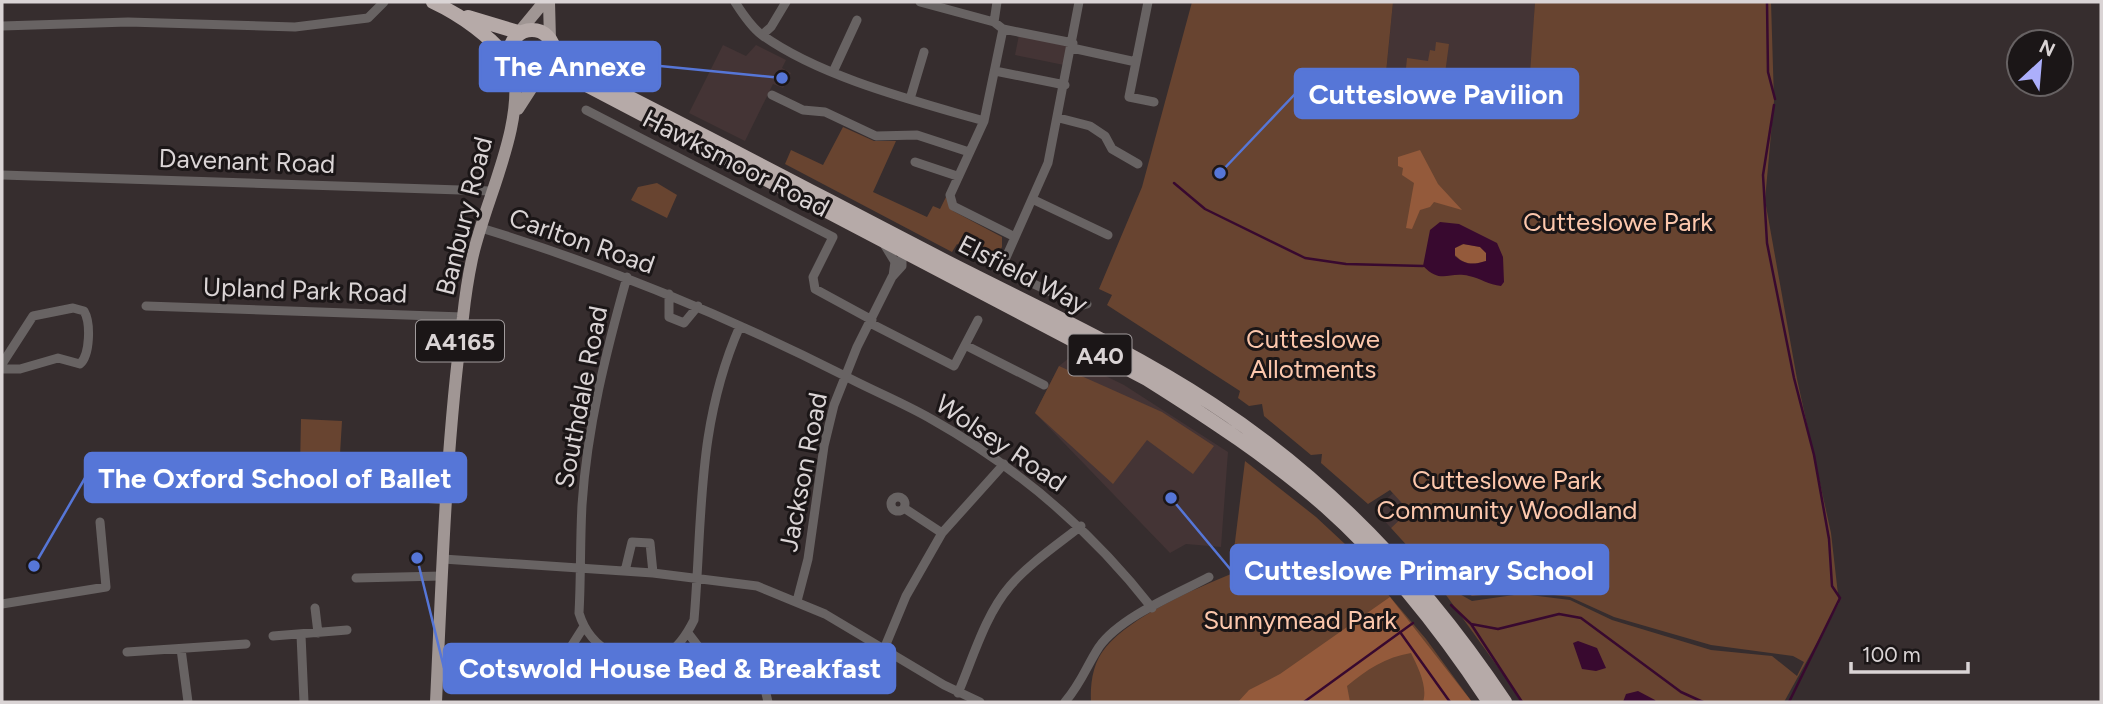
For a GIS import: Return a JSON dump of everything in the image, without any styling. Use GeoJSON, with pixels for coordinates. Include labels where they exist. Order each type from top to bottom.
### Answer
{"type":"FeatureCollection","features":[{"type":"Feature","properties":{"kind":"highway"},"geometry":{"type":"LineString","coordinates":[[433,2],[452,8],[499,29],[535,31],[552,44],[552,63],[541,75],[530,75],[452,8]]}},
{"type":"Feature","properties":{"kind":"highway"},"geometry":{"type":"LineString","coordinates":[[513,63],[511,44],[519,32]]}},
{"type":"Feature","properties":{"kind":"highway","name":"Elsfield Way"},"geometry":{"type":"LineString","coordinates":[[552,44],[569,65],[589,76],[1111,346],[1212,404],[1332,497],[1386,552],[1450,625],[1505,702]]}},
{"type":"Feature","properties":{"kind":"highway","name":"Elsfield Way"},"geometry":{"type":"LineString","coordinates":[[541,75],[561,74],[577,80],[883,243],[1147,379],[1205,415],[1286,475],[1350,530],[1415,601],[1489,702]]}},
{"type":"Feature","properties":{"kind":"main road"},"geometry":{"type":"LineString","coordinates":[[519,32],[544,2]]}},
{"type":"Feature","properties":{"kind":"main road"},"geometry":{"type":"LineString","coordinates":[[549,2],[552,44]]}},
{"type":"Feature","properties":{"kind":"main road","name":"Banbury Road"},"geometry":{"type":"LineString","coordinates":[[436,702],[447,500],[463,317],[472,258],[513,119],[517,87],[513,63]]}},
{"type":"Feature","properties":{"kind":"main road","name":"Banbury Road"},"geometry":{"type":"LineString","coordinates":[[513,119],[528,90],[541,75]]}},
{"type":"Feature","properties":{"kind":"street"},"geometry":{"type":"LineString","coordinates":[[2,26],[128,22],[295,27],[368,18],[384,2]]}},
{"type":"Feature","properties":{"kind":"street"},"geometry":{"type":"LineString","coordinates":[[735,2],[762,35],[833,72],[984,121]]}},
{"type":"Feature","properties":{"kind":"street"},"geometry":{"type":"LineString","coordinates":[[762,35],[771,27],[786,2]]}},
{"type":"Feature","properties":{"kind":"street"},"geometry":{"type":"LineString","coordinates":[[920,2],[994,22],[1003,29],[1136,62]]}},
{"type":"Feature","properties":{"kind":"street"},"geometry":{"type":"LineString","coordinates":[[994,22],[997,2]]}},
{"type":"Feature","properties":{"kind":"street"},"geometry":{"type":"LineString","coordinates":[[1079,2],[1059,118],[1048,163],[1007,254],[1004,268],[1080,306],[1087,304]]}},
{"type":"Feature","properties":{"kind":"street"},"geometry":{"type":"LineString","coordinates":[[1148,2],[1129,97],[1154,102]]}},
{"type":"Feature","properties":{"kind":"street"},"geometry":{"type":"LineString","coordinates":[[833,72],[856,20]]}},
{"type":"Feature","properties":{"kind":"street"},"geometry":{"type":"LineString","coordinates":[[1003,29],[984,121],[950,195],[953,206],[1015,237]]}},
{"type":"Feature","properties":{"kind":"street"},"geometry":{"type":"LineString","coordinates":[[910,99],[924,52]]}},
{"type":"Feature","properties":{"kind":"street"},"geometry":{"type":"LineString","coordinates":[[995,71],[1065,85]]}},
{"type":"Feature","properties":{"kind":"street"},"geometry":{"type":"LineString","coordinates":[[772,95],[803,110],[825,112],[876,136],[917,135],[969,152]]}},
{"type":"Feature","properties":{"kind":"street","name":"Hawksmoor Road"},"geometry":{"type":"LineString","coordinates":[[586,110],[833,237],[813,277],[813,285],[818,292],[871,321]]}},
{"type":"Feature","properties":{"kind":"street"},"geometry":{"type":"LineString","coordinates":[[1059,118],[1090,126],[1105,136],[1112,149],[1138,164]]}},
{"type":"Feature","properties":{"kind":"street"},"geometry":{"type":"LineString","coordinates":[[915,162],[957,176]]}},
{"type":"Feature","properties":{"kind":"street","name":"Davenant Road"},"geometry":{"type":"LineString","coordinates":[[2,175],[492,191]]}},
{"type":"Feature","properties":{"kind":"street"},"geometry":{"type":"LineString","coordinates":[[1032,200],[1108,235]]}},
{"type":"Feature","properties":{"kind":"street","name":"Carlton Road"},"geometry":{"type":"LineString","coordinates":[[481,228],[670,294],[797,352]]}},
{"type":"Feature","properties":{"kind":"street"},"geometry":{"type":"LineString","coordinates":[[898,237],[903,253]]}},
{"type":"Feature","properties":{"kind":"street"},"geometry":{"type":"LineString","coordinates":[[883,243],[895,262],[892,277]]}},
{"type":"Feature","properties":{"kind":"street","name":"Jackson Road"},"geometry":{"type":"LineString","coordinates":[[797,601],[808,559],[824,446],[844,376],[892,277],[902,266],[903,253]]}},
{"type":"Feature","properties":{"kind":"street","name":"Southdale Road"},"geometry":{"type":"LineString","coordinates":[[583,628],[579,613],[582,505],[590,434],[607,349],[626,277]]}},
{"type":"Feature","properties":{"kind":"street","name":"Carlton Road"},"geometry":{"type":"LineString","coordinates":[[670,294],[669,317],[684,323],[698,306]]}},
{"type":"Feature","properties":{"kind":"street","name":"Upland Park Road"},"geometry":{"type":"LineString","coordinates":[[146,306],[463,317]]}},
{"type":"Feature","properties":{"kind":"street"},"geometry":{"type":"LineString","coordinates":[[73,308],[85,312],[89,318],[86,357],[80,364],[58,358],[20,369],[2,366],[33,316],[73,308]]}},
{"type":"Feature","properties":{"kind":"street"},"geometry":{"type":"LineString","coordinates":[[871,321],[954,366],[978,320]]}},
{"type":"Feature","properties":{"kind":"street"},"geometry":{"type":"LineString","coordinates":[[603,650],[579,663],[569,650],[583,628],[603,650],[618,657],[653,658],[669,653],[688,633],[694,620],[707,432],[718,383],[740,326]]}},
{"type":"Feature","properties":{"kind":"street"},"geometry":{"type":"LineString","coordinates":[[965,345],[1044,385]]}},
{"type":"Feature","properties":{"kind":"street","name":"Wolsey Road"},"geometry":{"type":"LineString","coordinates":[[797,352],[931,418],[1004,464],[1081,526],[1123,571],[1152,608]]}},
{"type":"Feature","properties":{"kind":"street"},"geometry":{"type":"LineString","coordinates":[[884,649],[906,596],[942,533],[1004,464]]}},
{"type":"Feature","properties":{"kind":"street"},"geometry":{"type":"LineString","coordinates":[[135,474],[447,500]]}},
{"type":"Feature","properties":{"kind":"street"},"geometry":{"type":"LineString","coordinates":[[904,508],[942,533]]}},
{"type":"Feature","properties":{"kind":"street"},"geometry":{"type":"LineString","coordinates":[[2,604],[106,586],[98,526]]}},
{"type":"Feature","properties":{"kind":"street"},"geometry":{"type":"LineString","coordinates":[[958,693],[982,634],[1008,588],[1028,568],[1081,526]]}},
{"type":"Feature","properties":{"kind":"street"},"geometry":{"type":"LineString","coordinates":[[625,571],[632,542],[640,541],[650,543],[653,573]]}},
{"type":"Feature","properties":{"kind":"street"},"geometry":{"type":"LineString","coordinates":[[443,559],[653,573],[757,586],[825,614],[958,693],[980,702]]}},
{"type":"Feature","properties":{"kind":"street"},"geometry":{"type":"LineString","coordinates":[[356,578],[442,576]]}},
{"type":"Feature","properties":{"kind":"street"},"geometry":{"type":"LineString","coordinates":[[1065,702],[1082,682],[1100,647],[1118,629],[1209,578]]}},
{"type":"Feature","properties":{"kind":"street"},"geometry":{"type":"LineString","coordinates":[[315,608],[318,633]]}},
{"type":"Feature","properties":{"kind":"street"},"geometry":{"type":"LineString","coordinates":[[273,636],[347,630]]}},
{"type":"Feature","properties":{"kind":"street"},"geometry":{"type":"LineString","coordinates":[[669,653],[691,667],[704,654],[688,633]]}},
{"type":"Feature","properties":{"kind":"street"},"geometry":{"type":"LineString","coordinates":[[301,635],[304,702]]}},
{"type":"Feature","properties":{"kind":"street"},"geometry":{"type":"LineString","coordinates":[[127,652],[246,644]]}},
{"type":"Feature","properties":{"kind":"street"},"geometry":{"type":"LineString","coordinates":[[181,649],[188,702]]}},
{"type":"Feature","properties":{"kind":"street"},"geometry":{"type":"LineString","coordinates":[[764,685],[768,702]]}},
{"type":"Feature","properties":{"kind":"shaded area"},"geometry":{"type":"Polygon","coordinates":[[[1393,2],[1535,2],[1529,102],[1385,83],[1393,2]]]}},
{"type":"Feature","properties":{"kind":"shaded area"},"geometry":{"type":"Polygon","coordinates":[[[1019,35],[1068,45],[1064,65],[1015,55],[1019,35]]]}},
{"type":"Feature","properties":{"kind":"shaded area"},"geometry":{"type":"Polygon","coordinates":[[[723,45],[746,56],[756,45],[786,60],[782,68],[791,73],[783,88],[773,84],[745,141],[689,113],[723,45]]]}},
{"type":"Feature","properties":{"kind":"shaded area"},"geometry":{"type":"Polygon","coordinates":[[[1420,150],[1438,184],[1462,210],[1434,202],[1430,207],[1420,210],[1412,229],[1406,228],[1414,183],[1402,175],[1403,168],[1398,166],[1398,157],[1420,150]]]}},
{"type":"Feature","properties":{"kind":"shaded area"},"geometry":{"type":"Polygon","coordinates":[[[1440,222],[1459,224],[1497,243],[1503,257],[1504,282],[1501,286],[1469,276],[1440,276],[1430,272],[1423,266],[1430,230],[1440,222]],[[1463,244],[1455,248],[1455,256],[1469,263],[1486,261],[1486,253],[1480,247],[1463,244]]]}},
{"type":"Feature","properties":{"kind":"shaded area"},"geometry":{"type":"Polygon","coordinates":[[[1464,244],[1480,247],[1487,253],[1486,261],[1462,261],[1455,255],[1455,248],[1464,244]]]}},
{"type":"Feature","properties":{"kind":"shaded area"},"geometry":{"type":"Polygon","coordinates":[[[1069,358],[1124,385],[1228,452],[1221,547],[1186,544],[1170,553],[1035,413],[1059,366],[1069,358]]]}},
{"type":"Feature","properties":{"kind":"shaded area"},"geometry":{"type":"Polygon","coordinates":[[[1393,493],[1410,511],[1391,528],[1378,514],[1378,507],[1393,493]]]}},
{"type":"Feature","properties":{"kind":"shaded area"},"geometry":{"type":"Polygon","coordinates":[[[1390,597],[1472,702],[1423,702],[1423,684],[1411,653],[1385,661],[1354,680],[1347,686],[1350,702],[1238,702],[1249,690],[1280,674],[1390,597]]]}},
{"type":"Feature","properties":{"kind":"shaded area"},"geometry":{"type":"Polygon","coordinates":[[[1578,641],[1597,648],[1606,668],[1596,671],[1582,669],[1573,643],[1578,641]]]}},
{"type":"Feature","properties":{"kind":"shaded area"},"geometry":{"type":"Polygon","coordinates":[[[1638,691],[1656,702],[1623,702],[1626,694],[1638,691]]]}},
{"type":"Feature","properties":{"kind":"green space","name":"Cutteslowe Park"},"geometry":{"type":"Polygon","coordinates":[[[1192,2],[1393,2],[1385,83],[1528,102],[1535,2],[1771,2],[1774,101],[1765,200],[1797,379],[1831,533],[1839,603],[1784,702],[1523,702],[1446,595],[1426,575],[1472,601],[1521,594],[1570,600],[1612,620],[1711,650],[1772,656],[1797,676],[1804,662],[1793,656],[1711,645],[1614,617],[1570,597],[1523,591],[1472,596],[1429,568],[1429,560],[1421,561],[1391,528],[1409,511],[1390,490],[1368,504],[1321,463],[1322,454],[1311,455],[1264,416],[1262,404],[1249,406],[1238,398],[1240,391],[1107,305],[1112,295],[1099,289],[1142,187],[1192,2]]]}},
{"type":"Feature","properties":{"kind":"green space"},"geometry":{"type":"Polygon","coordinates":[[[1436,42],[1449,44],[1443,88],[1417,85],[1417,82],[1405,78],[1407,58],[1428,61],[1430,50],[1435,51],[1436,42]]]}},
{"type":"Feature","properties":{"kind":"green space"},"geometry":{"type":"Polygon","coordinates":[[[843,127],[874,141],[896,141],[873,192],[927,217],[933,206],[940,209],[946,197],[953,211],[1002,237],[1002,247],[991,265],[957,244],[952,252],[785,164],[791,150],[823,165],[843,127]]]}},
{"type":"Feature","properties":{"kind":"green space"},"geometry":{"type":"Polygon","coordinates":[[[657,183],[677,195],[667,218],[631,200],[638,187],[657,183]]]}},
{"type":"Feature","properties":{"kind":"green space"},"geometry":{"type":"Polygon","coordinates":[[[1059,366],[1162,412],[1214,446],[1193,474],[1147,440],[1113,484],[1035,413],[1059,366]]]}},
{"type":"Feature","properties":{"kind":"green space"},"geometry":{"type":"Polygon","coordinates":[[[301,419],[342,421],[340,454],[371,456],[369,475],[374,476],[373,487],[289,478],[290,468],[300,468],[301,419]]]}},
{"type":"Feature","properties":{"kind":"green space","name":"Sunnymead Park"},"geometry":{"type":"Polygon","coordinates":[[[1245,461],[1316,517],[1345,544],[1426,639],[1472,702],[1091,702],[1095,666],[1106,647],[1117,636],[1164,604],[1231,574],[1245,461]]]}},
{"type":"Feature","properties":{"kind":"waterway"},"geometry":{"type":"LineString","coordinates":[[1767,2],[1768,72],[1775,99]]}},
{"type":"Feature","properties":{"kind":"waterway"},"geometry":{"type":"LineString","coordinates":[[1774,105],[1763,175],[1767,243],[1794,378],[1814,455],[1829,539],[1832,586],[1840,598],[1789,702]]}},
{"type":"Feature","properties":{"kind":"waterway"},"geometry":{"type":"LineString","coordinates":[[1174,183],[1205,209],[1305,258],[1346,264],[1423,266]]}},
{"type":"Feature","properties":{"kind":"waterway"},"geometry":{"type":"LineString","coordinates":[[1451,605],[1471,624],[1522,702]]}},
{"type":"Feature","properties":{"kind":"waterway"},"geometry":{"type":"LineString","coordinates":[[1471,624],[1498,629],[1559,614],[1581,618],[1681,692],[1703,702]]}},
{"type":"Feature","properties":{"kind":"waterway"},"geometry":{"type":"LineString","coordinates":[[1304,702],[1413,623]]}},
{"type":"Feature","properties":{"kind":"waterway"},"geometry":{"type":"LineString","coordinates":[[1400,632],[1450,702]]}},
{"type":"Feature","properties":{"kind":"place","name":"The Annexe"},"geometry":{"type":"Point","coordinates":[782,78]}},
{"type":"Feature","properties":{"kind":"place","name":"Cutteslowe Pavilion"},"geometry":{"type":"Point","coordinates":[1220,173]}},
{"type":"Feature","properties":{"kind":"place","name":"Cutteslowe Primary School"},"geometry":{"type":"Point","coordinates":[1171,498]}},
{"type":"Feature","properties":{"kind":"place","name":"Cotswold House Bed & Breakfast"},"geometry":{"type":"Point","coordinates":[417,558]}},
{"type":"Feature","properties":{"kind":"place","name":"The Oxford School of Ballet"},"geometry":{"type":"Point","coordinates":[34,566]}},
{"type":"Feature","properties":{"kind":"park label","name":"Cutteslowe Allotments"},"geometry":{"type":"Point","coordinates":[1313,354]}},
{"type":"Feature","properties":{"kind":"park label","name":"Cutteslowe Park Community Woodland"},"geometry":{"type":"Point","coordinates":[1507,495]}}]}
